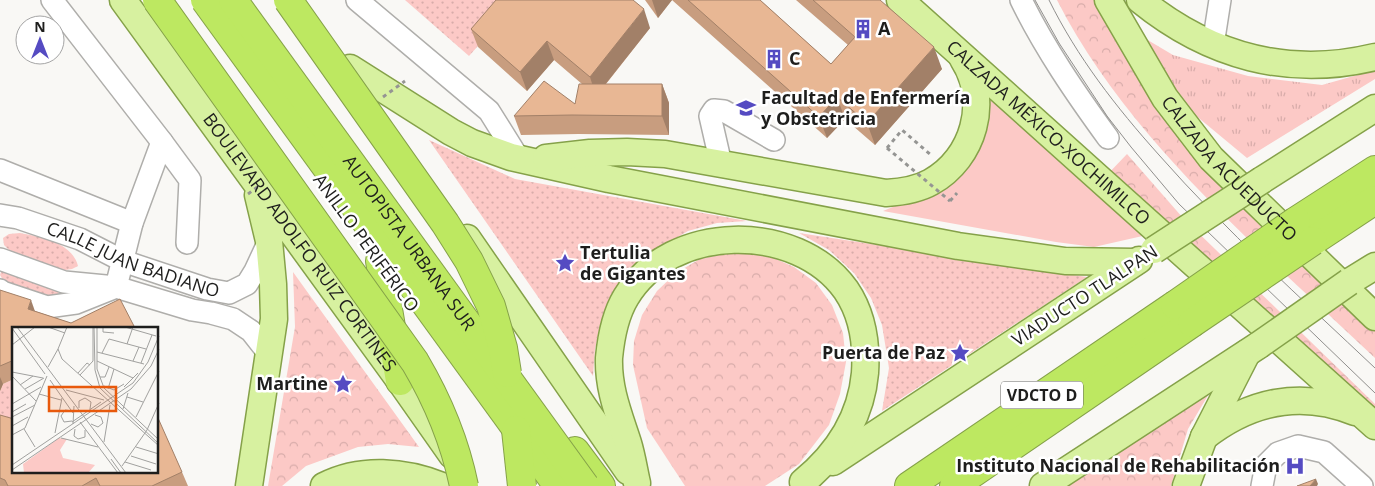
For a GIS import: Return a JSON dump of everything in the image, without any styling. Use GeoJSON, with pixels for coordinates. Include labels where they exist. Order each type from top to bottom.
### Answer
{"type":"FeatureCollection","features":[{"type":"Feature","properties":{"kind":"highway"},"geometry":{"type":"LineString","coordinates":[[157,0],[415,362],[442,413],[453,443],[464,486]]}},
{"type":"Feature","properties":{"kind":"highway","name":"ANILLO PERIFÉRICO"},"geometry":{"type":"LineString","coordinates":[[190,0],[543,486]]}},
{"type":"Feature","properties":{"kind":"highway","name":"AUTOPISTA URBANA SUR"},"geometry":{"type":"LineString","coordinates":[[205,0],[558,486]]}},
{"type":"Feature","properties":{"kind":"highway","name":"AUTOPISTA URBANA SUR"},"geometry":{"type":"LineString","coordinates":[[233,0],[585,486]]}},
{"type":"Feature","properties":{"kind":"highway"},"geometry":{"type":"LineString","coordinates":[[249,0],[601,486]]}},
{"type":"Feature","properties":{"kind":"highway"},"geometry":{"type":"LineString","coordinates":[[288,0],[445,223],[481,283],[491,306],[503,348],[519,448],[522,486]]}},
{"type":"Feature","properties":{"kind":"highway","name":"VDCTO D"},"geometry":{"type":"LineString","coordinates":[[954,486],[1184,314],[1305,231],[1375,170]]}},
{"type":"Feature","properties":{"kind":"highway","name":"VDCTO D"},"geometry":{"type":"LineString","coordinates":[[1305,231],[1375,200]]}},
{"type":"Feature","properties":{"kind":"highway"},"geometry":{"type":"LineString","coordinates":[[380,261],[400,381]]}},
{"type":"Feature","properties":{"kind":"highway","name":"VDCTO D"},"geometry":{"type":"LineString","coordinates":[[909,486],[1184,314]]}},
{"type":"Feature","properties":{"kind":"main road","name":"BOULEVARD ADOLFO RUIZ CORTINES"},"geometry":{"type":"LineString","coordinates":[[123,0],[400,381],[473,486]]}},
{"type":"Feature","properties":{"kind":"main road"},"geometry":{"type":"LineString","coordinates":[[299,0],[350,68],[638,485]]}},
{"type":"Feature","properties":{"kind":"main road","name":"CALZADA MÉXICO-XOCHIMILCO"},"geometry":{"type":"LineString","coordinates":[[900,0],[1369,420]]}},
{"type":"Feature","properties":{"kind":"main road","name":"CALZADA ACUEDUCTO"},"geometry":{"type":"LineString","coordinates":[[1108,0],[1165,98],[1211,158],[1375,317]]}},
{"type":"Feature","properties":{"kind":"main road"},"geometry":{"type":"LineString","coordinates":[[1140,0],[1178,28],[1213,45],[1249,57],[1288,65],[1335,65],[1375,57]]}},
{"type":"Feature","properties":{"kind":"main road"},"geometry":{"type":"LineString","coordinates":[[524,160],[590,153],[665,154],[886,193],[902,192],[930,182],[943,174],[954,164],[967,144],[975,123],[976,93],[966,64],[958,52]]}},
{"type":"Feature","properties":{"kind":"main road"},"geometry":{"type":"LineString","coordinates":[[350,68],[451,132],[493,151],[524,160],[609,179],[958,246],[1065,261],[1145,256]]}},
{"type":"Feature","properties":{"kind":"main road","name":"VIADUCTO TLALPAN"},"geometry":{"type":"LineString","coordinates":[[800,484],[1145,256],[1375,108]]}},
{"type":"Feature","properties":{"kind":"main road"},"geometry":{"type":"LineString","coordinates":[[249,486],[274,319],[269,241],[254,180]]}},
{"type":"Feature","properties":{"kind":"main road"},"geometry":{"type":"LineString","coordinates":[[638,485],[628,443],[616,409],[610,375],[611,344],[619,312],[626,297],[636,283],[649,270],[664,260],[697,246],[731,240],[758,242],[786,248],[804,255],[834,276],[846,290],[861,319],[866,349],[864,383],[854,419],[837,448],[819,469],[800,484]]}},
{"type":"Feature","properties":{"kind":"main road"},"geometry":{"type":"LineString","coordinates":[[1043,486],[1253,349],[1375,266]]}},
{"type":"Feature","properties":{"kind":"main road"},"geometry":{"type":"LineString","coordinates":[[1186,486],[1204,437],[1253,349]]}},
{"type":"Feature","properties":{"kind":"main road"},"geometry":{"type":"LineString","coordinates":[[1204,437],[1219,425],[1253,408],[1281,402],[1309,401],[1328,403],[1369,420]]}},
{"type":"Feature","properties":{"kind":"main road"},"geometry":{"type":"LineString","coordinates":[[324,486],[344,478],[378,473],[404,475],[442,486]]}},
{"type":"Feature","properties":{"kind":"street"},"geometry":{"type":"LineString","coordinates":[[52,0],[190,180],[188,243]]}},
{"type":"Feature","properties":{"kind":"street"},"geometry":{"type":"LineString","coordinates":[[357,0],[488,111],[524,160]]}},
{"type":"Feature","properties":{"kind":"street"},"geometry":{"type":"LineString","coordinates":[[1021,0],[1042,40],[1079,98],[1108,138]]}},
{"type":"Feature","properties":{"kind":"street"},"geometry":{"type":"LineString","coordinates":[[1213,45],[1220,0]]}},
{"type":"Feature","properties":{"kind":"street"},"geometry":{"type":"LineString","coordinates":[[721,164],[710,116],[714,110],[724,111],[774,140]]}},
{"type":"Feature","properties":{"kind":"street"},"geometry":{"type":"LineString","coordinates":[[0,290],[47,307],[76,302],[116,287],[132,223],[162,142]]}},
{"type":"Feature","properties":{"kind":"street"},"geometry":{"type":"LineString","coordinates":[[0,170],[132,223]]}},
{"type":"Feature","properties":{"kind":"street","name":"CALLE JUAN BADIANO"},"geometry":{"type":"LineString","coordinates":[[0,215],[18,218],[80,239],[123,261],[207,289],[229,293],[247,284],[269,241]]}},
{"type":"Feature","properties":{"kind":"street","name":"CALLE JUAN BADIANO"},"geometry":{"type":"LineString","coordinates":[[0,259],[64,282],[116,287],[192,310],[232,319],[251,331],[268,354]]}},
{"type":"Feature","properties":{"kind":"street"},"geometry":{"type":"LineString","coordinates":[[1262,486],[1266,465],[1278,454],[1298,446],[1324,452],[1362,486]]}},
{"type":"Feature","properties":{"kind":"path"},"geometry":{"type":"LineString","coordinates":[[902,130],[886,148],[950,201]]}},
{"type":"Feature","properties":{"kind":"green space"},"geometry":{"type":"Polygon","coordinates":[[[405,0],[519,0],[469,56],[405,0]]]}},
{"type":"Feature","properties":{"kind":"green space"},"geometry":{"type":"Polygon","coordinates":[[[1057,0],[1102,0],[1162,102],[1375,325],[1375,358],[1244,235],[1159,147],[1121,100],[1086,51],[1057,0]]]}},
{"type":"Feature","properties":{"kind":"green space"},"geometry":{"type":"Polygon","coordinates":[[[1119,23],[1173,55],[1248,76],[1322,85],[1375,70],[1375,79],[1247,158],[1171,95],[1119,23]]]}},
{"type":"Feature","properties":{"kind":"green space"},"geometry":{"type":"Polygon","coordinates":[[[980,87],[1147,235],[1094,247],[883,211],[932,191],[980,87]]]}},
{"type":"Feature","properties":{"kind":"green space"},"geometry":{"type":"Polygon","coordinates":[[[429,140],[515,179],[747,221],[717,223],[688,231],[646,256],[614,293],[601,322],[595,349],[593,376],[429,140]]]}},
{"type":"Feature","properties":{"kind":"green space"},"geometry":{"type":"Polygon","coordinates":[[[1127,154],[1183,218],[1375,404],[1375,420],[1105,177],[1127,154]]]}},
{"type":"Feature","properties":{"kind":"green space"},"geometry":{"type":"Polygon","coordinates":[[[20,233],[46,239],[62,246],[75,258],[78,266],[59,271],[12,253],[4,245],[3,238],[9,234],[20,233]]]}},
{"type":"Feature","properties":{"kind":"green space"},"geometry":{"type":"Polygon","coordinates":[[[799,233],[1087,277],[882,411],[889,368],[882,325],[871,298],[854,273],[829,250],[799,233]]]}},
{"type":"Feature","properties":{"kind":"green space"},"geometry":{"type":"Polygon","coordinates":[[[734,252],[769,256],[794,267],[816,283],[832,305],[843,333],[846,362],[840,394],[829,425],[799,464],[765,486],[685,486],[647,428],[633,365],[634,341],[642,315],[657,291],[676,273],[700,259],[734,252]]]}},
{"type":"Feature","properties":{"kind":"green space"},"geometry":{"type":"Polygon","coordinates":[[[2,269],[58,289],[59,294],[45,297],[23,290],[3,280],[0,275],[2,269]]]}},
{"type":"Feature","properties":{"kind":"green space"},"geometry":{"type":"Polygon","coordinates":[[[293,272],[419,447],[388,444],[358,447],[306,466],[282,486],[268,486],[295,327],[293,272]]]}},
{"type":"Feature","properties":{"kind":"green space"},"geometry":{"type":"Polygon","coordinates":[[[12,380],[12,433],[0,429],[0,391],[3,384],[12,380]]]}},
{"type":"Feature","properties":{"kind":"green space"},"geometry":{"type":"Polygon","coordinates":[[[1210,392],[1188,429],[1171,486],[1064,486],[1210,392]]]}},
{"type":"Feature","properties":{"kind":"building"},"geometry":{"type":"Polygon","coordinates":[[[496,0],[633,0],[644,9],[590,77],[547,41],[520,72],[471,29],[496,0]]]}},
{"type":"Feature","properties":{"kind":"building"},"geometry":{"type":"Polygon","coordinates":[[[688,0],[760,0],[831,64],[855,37],[813,0],[880,0],[934,47],[867,123],[837,97],[819,117],[688,0]]]}},
{"type":"Feature","properties":{"kind":"building"},"geometry":{"type":"Polygon","coordinates":[[[544,81],[575,104],[579,84],[662,84],[662,116],[514,116],[544,81]]]}},
{"type":"Feature","properties":{"kind":"building"},"geometry":{"type":"Polygon","coordinates":[[[0,290],[31,300],[28,309],[71,323],[120,299],[134,327],[12,327],[12,361],[0,366],[0,290]]]}},
{"type":"Feature","properties":{"kind":"building"},"geometry":{"type":"Polygon","coordinates":[[[0,415],[12,418],[12,474],[159,474],[159,420],[182,472],[152,486],[100,486],[96,478],[82,486],[8,486],[5,480],[0,478],[0,415]]]}},
{"type":"Feature","properties":{"kind":"building"},"geometry":{"type":"Polygon","coordinates":[[[1316,479],[1310,486],[1297,486],[1316,479]]]}},
{"type":"Feature","properties":{"kind":"tram line"},"geometry":{"type":"LineString","coordinates":[[1035,0],[1059,43],[1107,116],[1179,204],[1375,393]]}},
{"type":"Feature","properties":{"kind":"tram line"},"geometry":{"type":"LineString","coordinates":[[1049,0],[1072,42],[1098,81],[1159,155],[1237,237],[1375,368]]}},
{"type":"Feature","properties":{"kind":"place","name":"A"},"geometry":{"type":"Point","coordinates":[863,29]}},
{"type":"Feature","properties":{"kind":"place","name":"C"},"geometry":{"type":"Point","coordinates":[774,59]}},
{"type":"Feature","properties":{"kind":"place","name":"Facultad de Enfermería y Obstetricia"},"geometry":{"type":"Point","coordinates":[746,108]}},
{"type":"Feature","properties":{"kind":"place","name":"Tertulia de Gigantes"},"geometry":{"type":"Point","coordinates":[565,263]}},
{"type":"Feature","properties":{"kind":"place","name":"Puerta de Paz"},"geometry":{"type":"Point","coordinates":[960,353]}},
{"type":"Feature","properties":{"kind":"place","name":"Martine"},"geometry":{"type":"Point","coordinates":[343,384]}},
{"type":"Feature","properties":{"kind":"place","name":"Instituto Nacional de Rehabilitación"},"geometry":{"type":"Point","coordinates":[1295,466]}}]}
